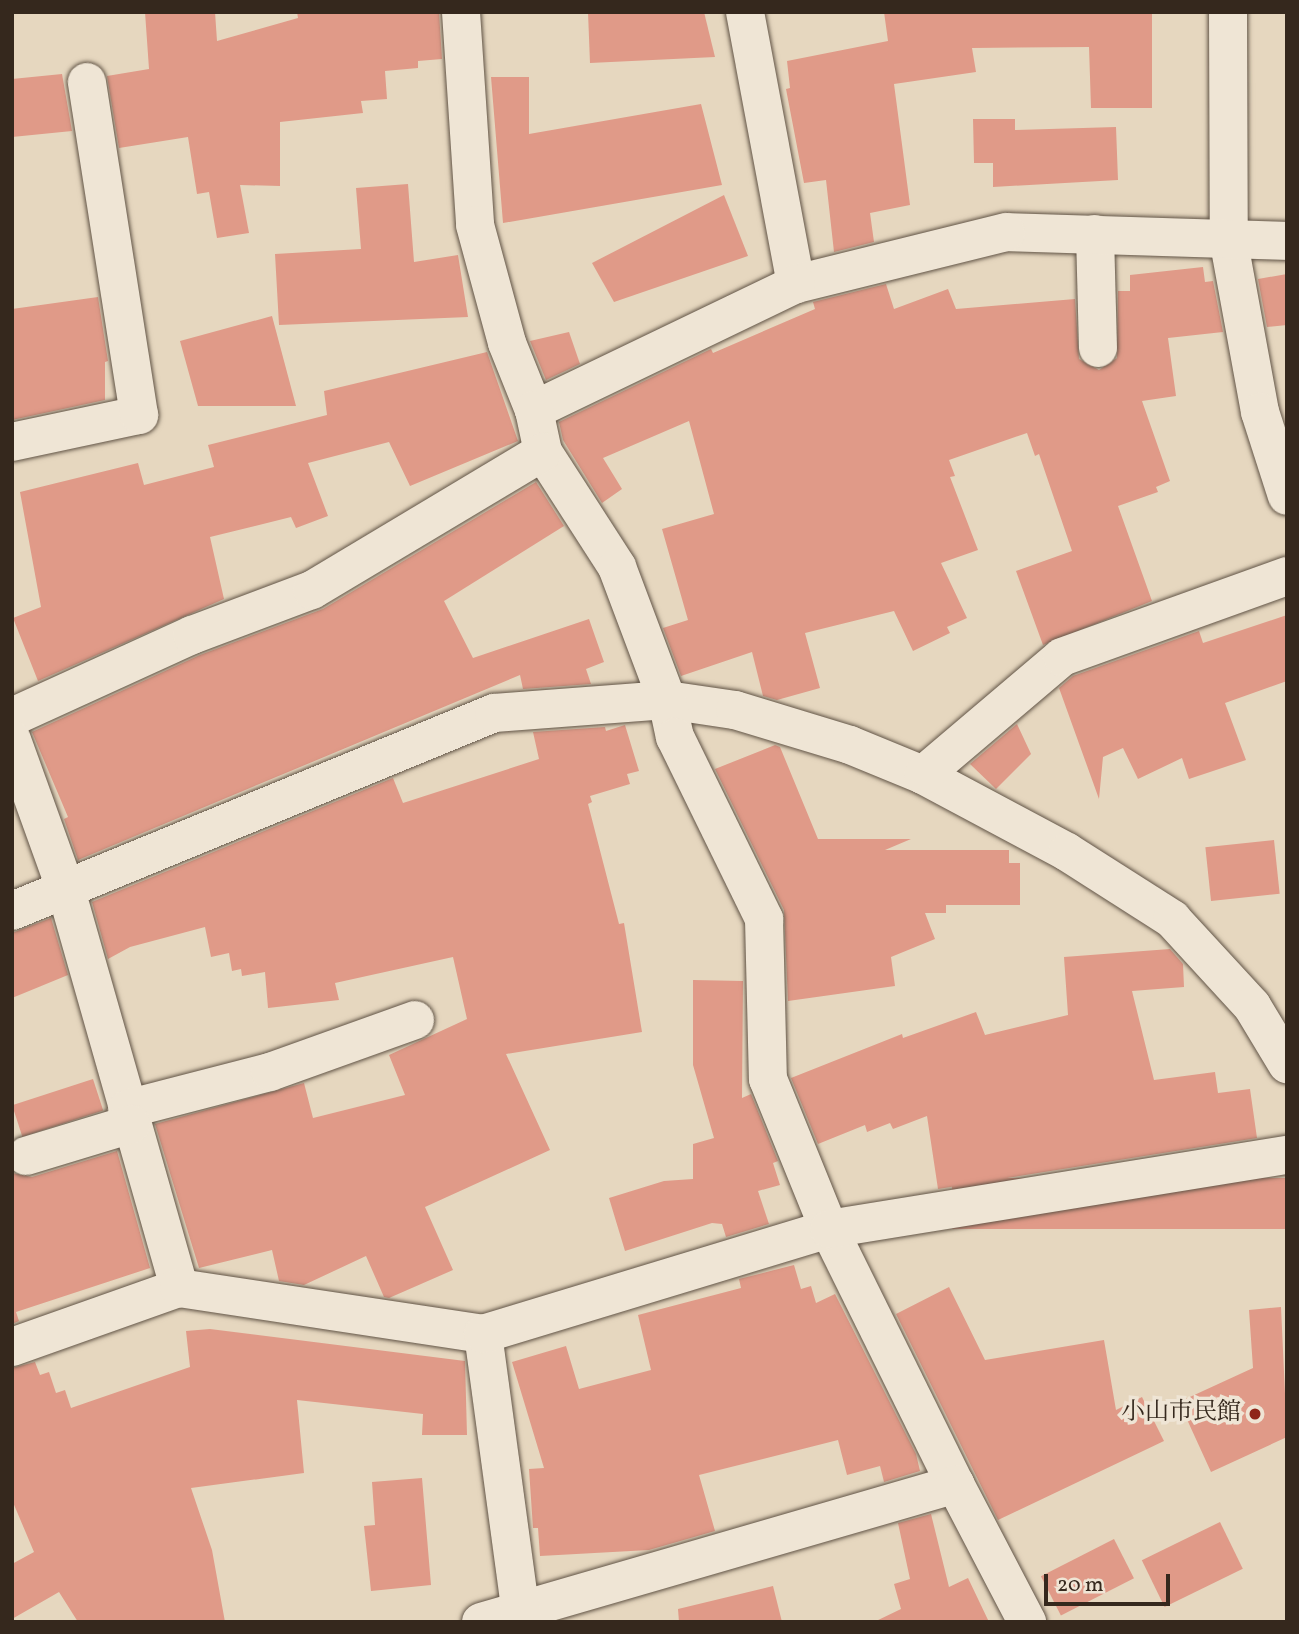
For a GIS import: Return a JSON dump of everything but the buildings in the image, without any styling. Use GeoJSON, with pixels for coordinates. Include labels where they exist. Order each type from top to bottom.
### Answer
{"type":"FeatureCollection","features":[{"type":"Feature","properties":{"kind":"street"},"geometry":{"type":"LineString","coordinates":[[461,12],[475,225],[507,343],[534,410],[543,452],[617,567],[667,700],[675,737],[764,919],[768,1079],[829,1229],[955,1484],[1027,1622]]}},
{"type":"Feature","properties":{"kind":"street"},"geometry":{"type":"LineString","coordinates":[[745,12],[796,284]]}},
{"type":"Feature","properties":{"kind":"street"},"geometry":{"type":"LineString","coordinates":[[1228,12],[1229,243],[1260,412],[1287,496]]}},
{"type":"Feature","properties":{"kind":"street"},"geometry":{"type":"LineString","coordinates":[[12,442],[139,415],[86,82]]}},
{"type":"Feature","properties":{"kind":"street"},"geometry":{"type":"LineString","coordinates":[[534,410],[796,284],[1006,232],[1095,234],[1229,243],[1287,241]]}},
{"type":"Feature","properties":{"kind":"street"},"geometry":{"type":"LineString","coordinates":[[1095,234],[1098,348]]}},
{"type":"Feature","properties":{"kind":"street"},"geometry":{"type":"LineString","coordinates":[[12,717],[192,635],[312,590],[543,452]]}},
{"type":"Feature","properties":{"kind":"street"},"geometry":{"type":"LineString","coordinates":[[923,775],[1062,657],[1287,576]]}},
{"type":"Feature","properties":{"kind":"street"},"geometry":{"type":"LineString","coordinates":[[12,911],[494,713],[667,700],[735,710],[850,745],[923,775],[1066,852],[1172,919],[1252,1006],[1287,1063]]}},
{"type":"Feature","properties":{"kind":"street"},"geometry":{"type":"LineString","coordinates":[[12,740],[66,890],[179,1287]]}},
{"type":"Feature","properties":{"kind":"street"},"geometry":{"type":"LineString","coordinates":[[26,1156],[129,1117],[270,1072],[415,1020]]}},
{"type":"Feature","properties":{"kind":"street"},"geometry":{"type":"LineString","coordinates":[[12,1347],[179,1287],[484,1334],[829,1229],[1287,1155]]}},
{"type":"Feature","properties":{"kind":"street"},"geometry":{"type":"LineString","coordinates":[[484,1334],[521,1616]]}},
{"type":"Feature","properties":{"kind":"street"},"geometry":{"type":"LineString","coordinates":[[481,1622],[521,1616],[955,1484]]}},
{"type":"Feature","properties":{"kind":"place","name":"小山市民館"},"geometry":{"type":"Point","coordinates":[1255,1414]}}]}
